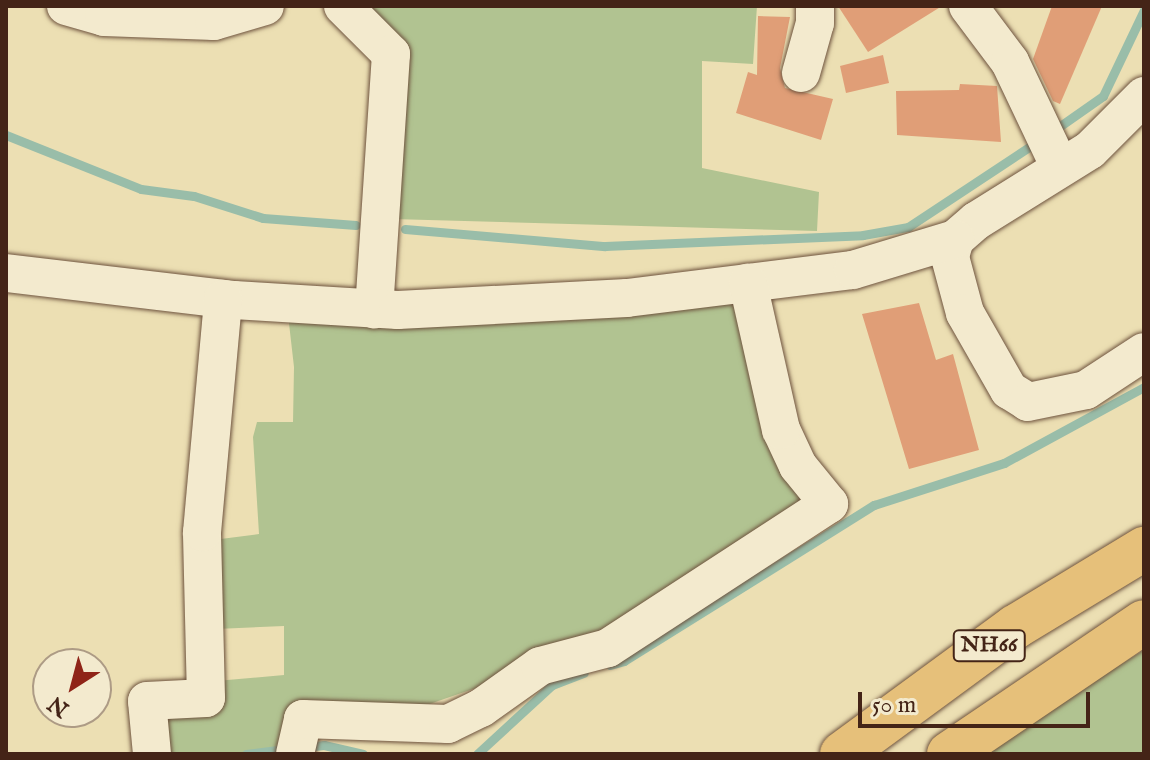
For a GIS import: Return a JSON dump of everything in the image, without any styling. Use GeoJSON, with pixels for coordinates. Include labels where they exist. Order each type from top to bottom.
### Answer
{"type":"FeatureCollection","features":[{"type":"Feature","properties":{"kind":"highway","name":"NH66"},"geometry":{"type":"LineString","coordinates":[[842,754],[1015,627],[1144,549]]}},
{"type":"Feature","properties":{"kind":"highway","name":"NH66"},"geometry":{"type":"LineString","coordinates":[[949,754],[1144,622]]}},
{"type":"Feature","properties":{"kind":"street"},"geometry":{"type":"LineString","coordinates":[[66,6],[104,17],[214,21],[265,6]]}},
{"type":"Feature","properties":{"kind":"street"},"geometry":{"type":"LineString","coordinates":[[343,6],[391,54],[374,309]]}},
{"type":"Feature","properties":{"kind":"street"},"geometry":{"type":"LineString","coordinates":[[801,73],[815,23],[815,6]]}},
{"type":"Feature","properties":{"kind":"street"},"geometry":{"type":"LineString","coordinates":[[968,6],[1010,62],[1059,165]]}},
{"type":"Feature","properties":{"kind":"street"},"geometry":{"type":"LineString","coordinates":[[6,273],[223,299],[374,309],[627,298],[853,270],[955,239],[1059,165],[1090,150],[1144,96]]}},
{"type":"Feature","properties":{"kind":"street"},"geometry":{"type":"LineString","coordinates":[[955,239],[950,257],[965,313],[1009,390],[1028,402],[1086,390],[1144,352]]}},
{"type":"Feature","properties":{"kind":"street"},"geometry":{"type":"LineString","coordinates":[[295,754],[303,719],[448,724],[459,719],[540,666],[608,648],[829,504],[798,466],[781,430],[748,283]]}},
{"type":"Feature","properties":{"kind":"street"},"geometry":{"type":"LineString","coordinates":[[152,754],[147,701],[206,698],[202,532],[223,299]]}},
{"type":"Feature","properties":{"kind":"green space"},"geometry":{"type":"Polygon","coordinates":[[[355,6],[757,6],[753,64],[702,61],[702,168],[819,192],[817,231],[392,219],[397,47],[355,6]]]}},
{"type":"Feature","properties":{"kind":"green space"},"geometry":{"type":"Polygon","coordinates":[[[746,286],[827,503],[540,666],[418,708],[307,712],[286,754],[160,754],[158,713],[216,681],[284,675],[284,626],[216,629],[213,540],[259,534],[253,437],[257,422],[293,422],[294,367],[287,306],[746,286]]]}},
{"type":"Feature","properties":{"kind":"green space"},"geometry":{"type":"Polygon","coordinates":[[[1144,650],[1144,754],[985,754],[1041,714],[1144,650]]]}},
{"type":"Feature","properties":{"kind":"building"},"geometry":{"type":"Polygon","coordinates":[[[838,6],[942,6],[868,52],[838,6]]]}},
{"type":"Feature","properties":{"kind":"building"},"geometry":{"type":"Polygon","coordinates":[[[1052,6],[1102,6],[1060,104],[1053,101],[1033,59],[1052,6]]]}},
{"type":"Feature","properties":{"kind":"building"},"geometry":{"type":"Polygon","coordinates":[[[758,16],[790,17],[780,68],[785,88],[833,99],[821,140],[736,113],[748,72],[757,75],[758,16]]]}},
{"type":"Feature","properties":{"kind":"building"},"geometry":{"type":"Polygon","coordinates":[[[883,55],[889,83],[846,93],[840,66],[883,55]]]}},
{"type":"Feature","properties":{"kind":"building"},"geometry":{"type":"Polygon","coordinates":[[[960,84],[997,86],[1001,142],[897,135],[896,91],[959,90],[960,84]]]}},
{"type":"Feature","properties":{"kind":"building"},"geometry":{"type":"Polygon","coordinates":[[[919,303],[936,360],[953,354],[979,450],[909,469],[862,314],[919,303]]]}},
{"type":"Feature","properties":{"kind":"waterway"},"geometry":{"type":"LineString","coordinates":[[1053,131],[1103,96],[1144,10]]}},
{"type":"Feature","properties":{"kind":"waterway"},"geometry":{"type":"LineString","coordinates":[[6,135],[141,189],[194,196],[263,218],[356,225]]}},
{"type":"Feature","properties":{"kind":"waterway"},"geometry":{"type":"LineString","coordinates":[[405,229],[605,246],[863,235],[908,227],[1038,141]]}},
{"type":"Feature","properties":{"kind":"waterway"},"geometry":{"type":"LineString","coordinates":[[610,665],[624,661],[874,505],[1004,463],[1144,387]]}},
{"type":"Feature","properties":{"kind":"waterway"},"geometry":{"type":"LineString","coordinates":[[477,754],[552,685],[584,673]]}},
{"type":"Feature","properties":{"kind":"waterway"},"geometry":{"type":"LineString","coordinates":[[305,747],[324,745],[363,754]]}},
{"type":"Feature","properties":{"kind":"waterway"},"geometry":{"type":"LineString","coordinates":[[246,754],[286,749]]}}]}
